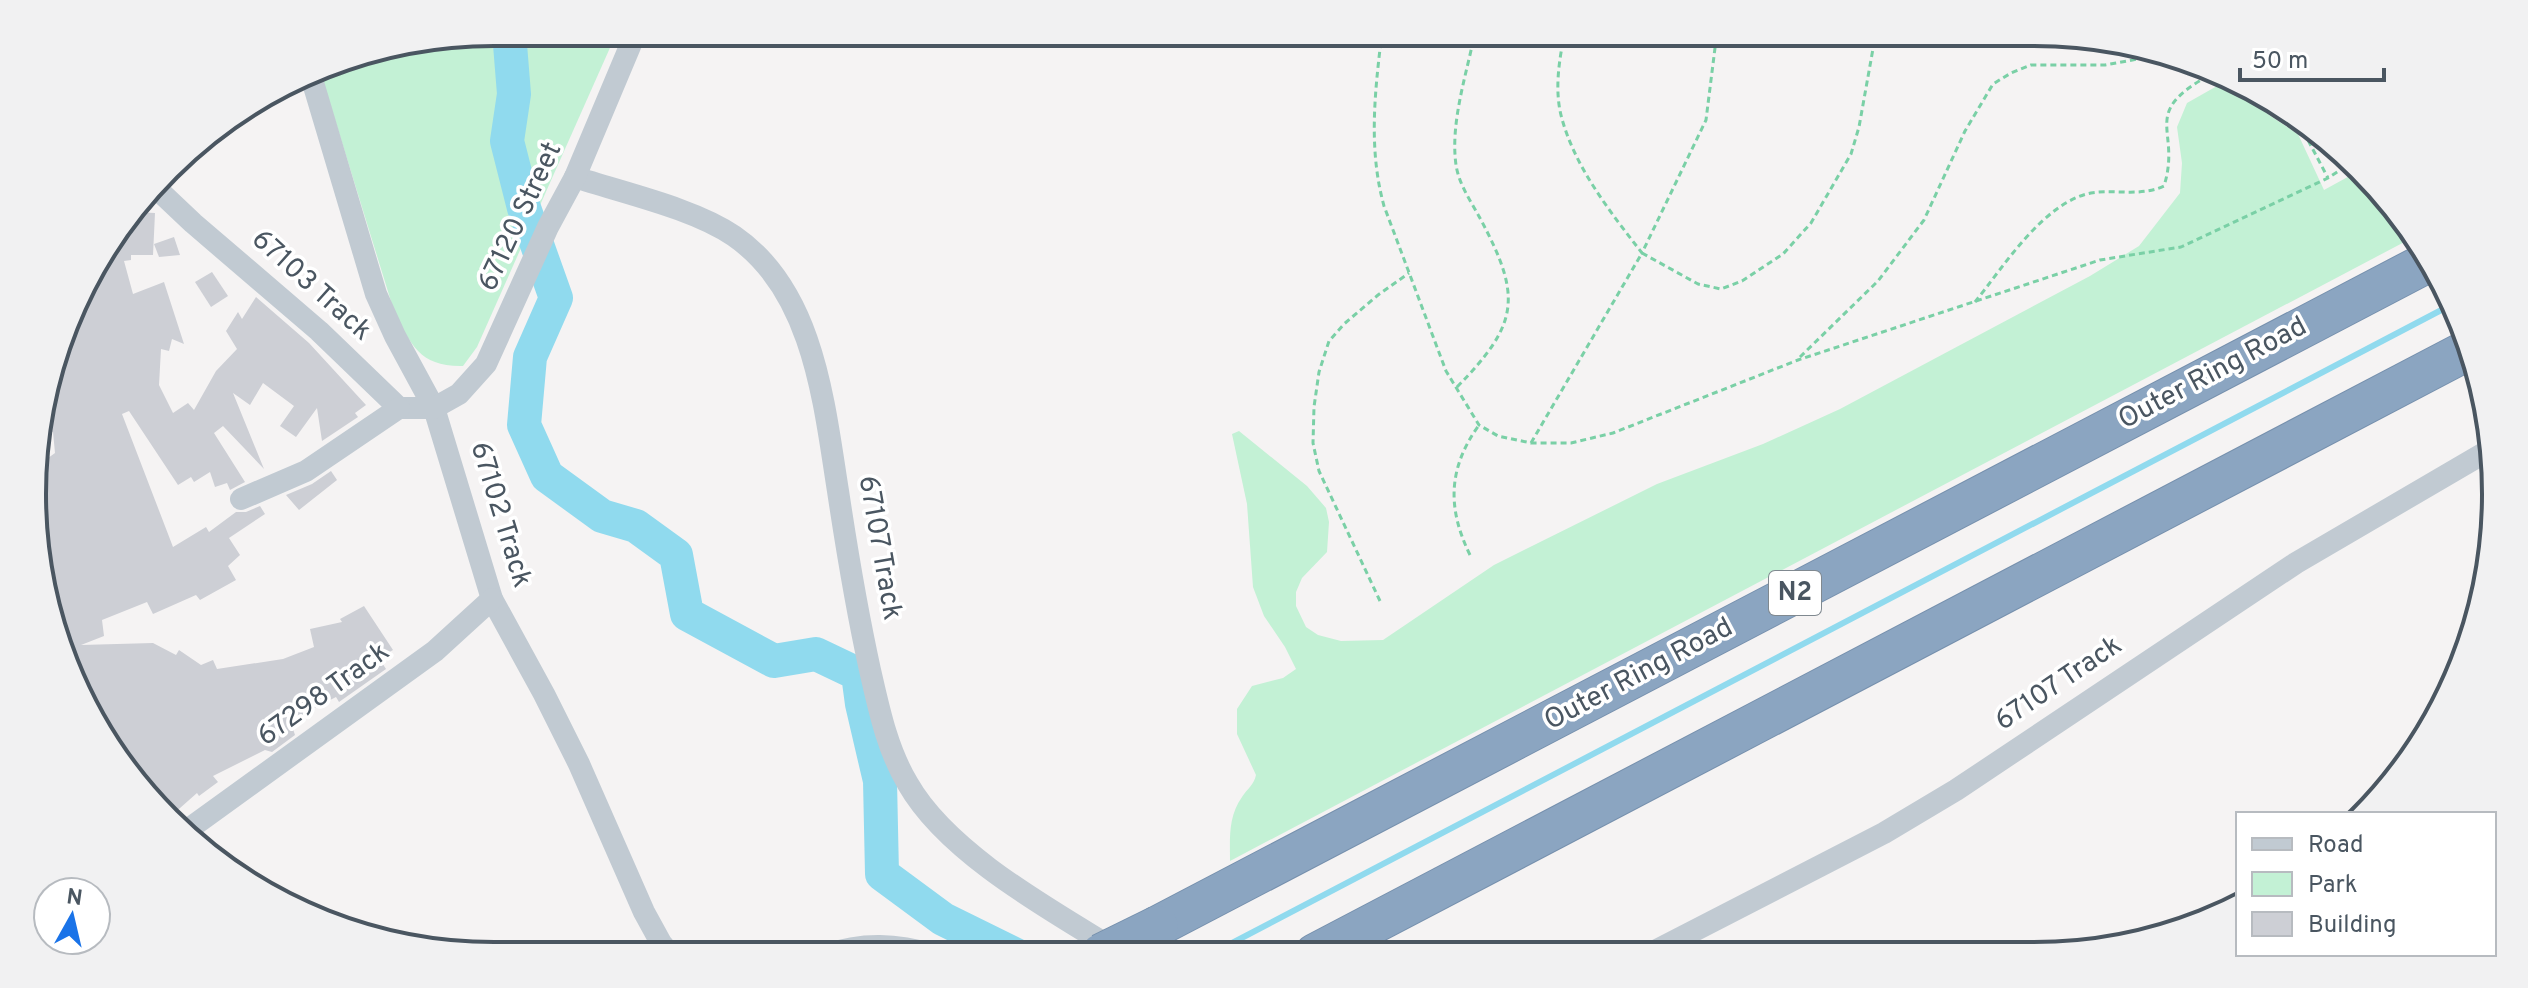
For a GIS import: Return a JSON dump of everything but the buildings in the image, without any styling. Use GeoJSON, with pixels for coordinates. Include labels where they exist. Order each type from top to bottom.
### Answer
{"type":"FeatureCollection","features":[{"type":"Feature","properties":{"kind":"highway","name":"Outer Ring Road"},"geometry":{"type":"LineString","coordinates":[[1125,942],[2420,266]]}},
{"type":"Feature","properties":{"kind":"highway"},"geometry":{"type":"LineString","coordinates":[[1338,942],[2459,354]]}},
{"type":"Feature","properties":{"kind":"street","name":"67120 Street"},"geometry":{"type":"LineString","coordinates":[[434,408],[459,394],[486,364],[548,227],[575,177],[630,46]]}},
{"type":"Feature","properties":{"kind":"street","name":"67102 Track"},"geometry":{"type":"LineString","coordinates":[[313,84],[376,294],[434,408],[492,599],[579,764],[644,912],[660,942]]}},
{"type":"Feature","properties":{"kind":"street","name":"67107 Track"},"geometry":{"type":"LineString","coordinates":[[575,177],[714,225],[737,238],[768,266],[793,306],[818,377],[865,646],[890,749],[908,786],[934,819],[968,852],[1052,911],[1104,942]]}},
{"type":"Feature","properties":{"kind":"street","name":"67103 Track"},"geometry":{"type":"LineString","coordinates":[[162,194],[319,331],[399,408]]}},
{"type":"Feature","properties":{"kind":"street"},"geometry":{"type":"LineString","coordinates":[[241,499],[306,471],[399,408],[434,408]]}},
{"type":"Feature","properties":{"kind":"street","name":"67107 Track"},"geometry":{"type":"LineString","coordinates":[[1672,942],[1884,833],[1956,790],[2296,563],[2480,455]]}},
{"type":"Feature","properties":{"kind":"street","name":"67298 Track"},"geometry":{"type":"LineString","coordinates":[[193,826],[435,651],[492,599]]}},
{"type":"Feature","properties":{"kind":"path"},"geometry":{"type":"LineString","coordinates":[[1380,46],[1375,91],[1376,178],[1446,371],[1479,425],[1498,436],[1531,443],[1571,443],[1613,433],[1798,360],[2100,260],[2181,247],[2342,169]]}},
{"type":"Feature","properties":{"kind":"path"},"geometry":{"type":"LineString","coordinates":[[1457,387],[1480,364],[1498,337],[1509,299],[1506,274],[1499,254],[1462,186],[1456,165],[1458,120],[1472,46]]}},
{"type":"Feature","properties":{"kind":"path"},"geometry":{"type":"LineString","coordinates":[[1563,46],[1558,83],[1562,118],[1578,159],[1612,214],[1642,253],[1698,284],[1721,289],[1742,281],[1783,254],[1811,223],[1851,154],[1873,46]]}},
{"type":"Feature","properties":{"kind":"path"},"geometry":{"type":"LineString","coordinates":[[1531,443],[1642,253],[1706,120],[1715,46]]}},
{"type":"Feature","properties":{"kind":"path"},"geometry":{"type":"LineString","coordinates":[[1798,360],[1878,281],[1924,220],[1965,131],[1993,84],[2031,65],[2105,65],[2139,59]]}},
{"type":"Feature","properties":{"kind":"path"},"geometry":{"type":"LineString","coordinates":[[1975,302],[2030,234],[2070,200],[2091,193],[2151,192],[2164,186],[2169,171],[2165,124],[2171,104],[2187,88],[2203,79]]}},
{"type":"Feature","properties":{"kind":"path"},"geometry":{"type":"LineString","coordinates":[[2308,140],[2328,178]]}},
{"type":"Feature","properties":{"kind":"path"},"geometry":{"type":"LineString","coordinates":[[1380,601],[1319,471],[1313,443],[1314,407],[1319,372],[1329,341],[1367,305],[1409,273]]}},
{"type":"Feature","properties":{"kind":"path"},"geometry":{"type":"LineString","coordinates":[[1470,555],[1457,530],[1453,508],[1455,479],[1465,447],[1479,425]]}},
{"type":"Feature","properties":{"kind":"green space"},"geometry":{"type":"Polygon","coordinates":[[[494,46],[611,46],[477,347],[463,366],[436,363],[419,352],[394,311],[323,80],[378,61],[436,50],[494,46]]]}},
{"type":"Feature","properties":{"kind":"green space"},"geometry":{"type":"Polygon","coordinates":[[[2217,86],[2265,110],[2298,134],[2324,190],[2350,176],[2404,242],[1230,861],[1234,812],[1256,775],[1237,734],[1237,709],[1252,686],[1283,678],[1296,669],[1264,616],[1253,587],[1247,504],[1232,434],[1239,431],[1307,486],[1326,508],[1329,522],[1327,552],[1302,578],[1296,592],[1296,606],[1306,627],[1318,635],[1341,641],[1383,640],[1494,565],[1657,484],[1763,444],[1840,409],[2090,276],[2139,246],[2180,193],[2182,163],[2177,127],[2187,103],[2217,86]]]}},
{"type":"Feature","properties":{"kind":"waterway"},"geometry":{"type":"LineString","coordinates":[[510,46],[514,94],[507,141],[524,208],[556,298],[530,357],[524,425],[547,476],[602,516],[636,526],[676,555],[687,614],[774,661],[816,654],[858,674],[880,781],[882,874],[943,919],[990,942]]}},
{"type":"Feature","properties":{"kind":"waterway"},"geometry":{"type":"LineString","coordinates":[[1234,942],[2442,310]]}}]}
